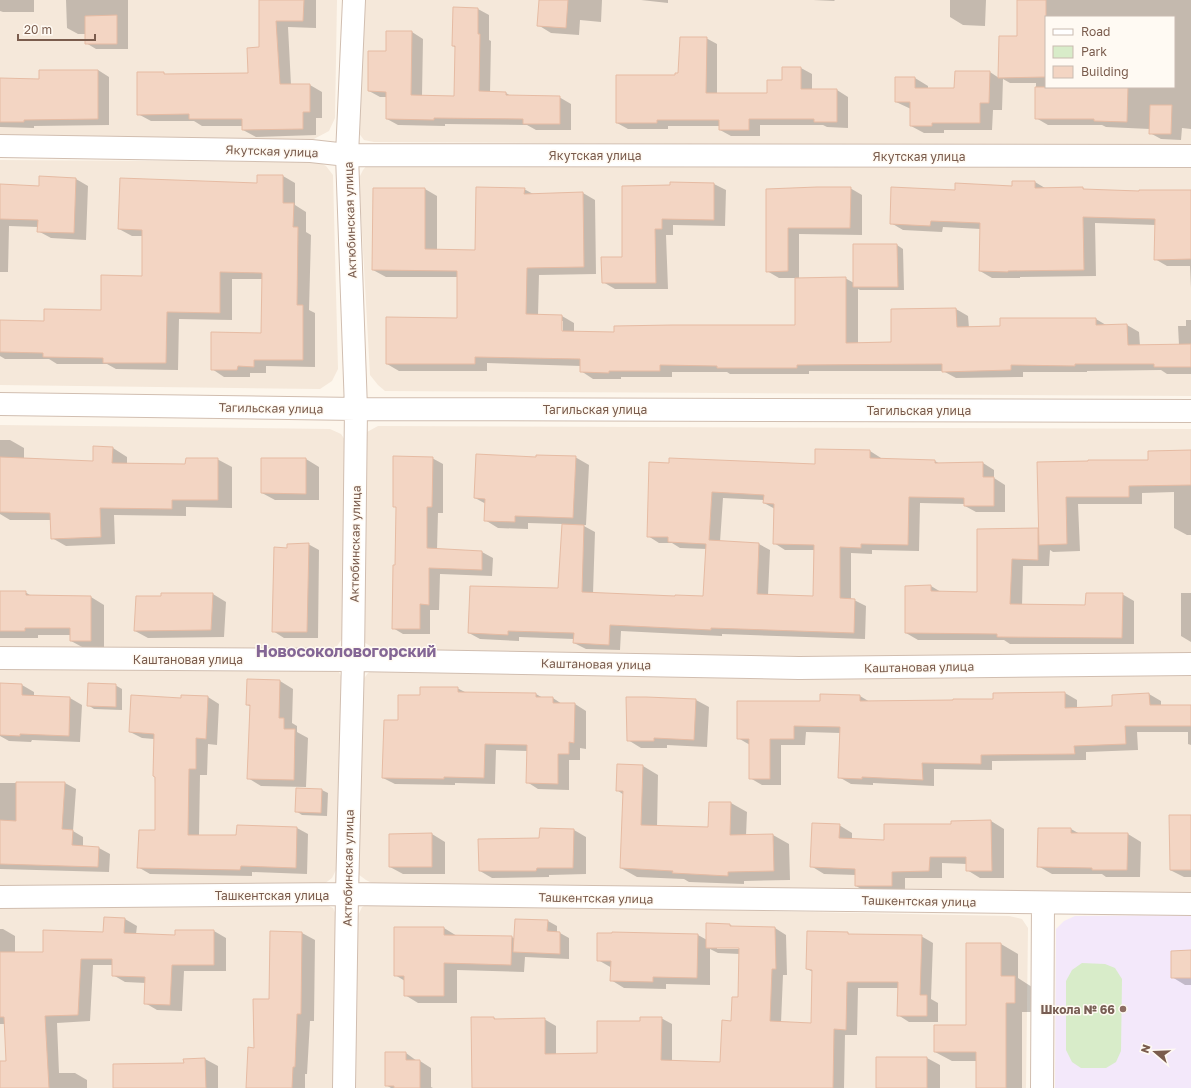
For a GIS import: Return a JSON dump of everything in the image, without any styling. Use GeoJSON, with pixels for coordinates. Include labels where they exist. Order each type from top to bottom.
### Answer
{"type":"FeatureCollection","features":[{"type":"Feature","properties":{"kind":"street","name":"Актюбинская улица"},"geometry":{"type":"LineString","coordinates":[[344,1088],[353,660],[356,409],[348,155],[354,0]]}},
{"type":"Feature","properties":{"kind":"street","name":"Якутская улица"},"geometry":{"type":"LineString","coordinates":[[0,146],[311,151],[348,155],[1191,156]]}},
{"type":"Feature","properties":{"kind":"street","name":"Тагильская улица"},"geometry":{"type":"LineString","coordinates":[[0,404],[356,409],[1191,411]]}},
{"type":"Feature","properties":{"kind":"street","name":"Каштановая улица"},"geometry":{"type":"LineString","coordinates":[[0,658],[353,660],[800,668],[1191,664]]}},
{"type":"Feature","properties":{"kind":"street","name":"Ташкентская улица"},"geometry":{"type":"LineString","coordinates":[[0,897],[347,894],[1191,904]]}},
{"type":"Feature","properties":{"kind":"street"},"geometry":{"type":"LineString","coordinates":[[1042,1088],[1043,903]]}},
{"type":"Feature","properties":{"kind":"shaded area"},"geometry":{"type":"Polygon","coordinates":[[[0,0],[337,0],[335,118],[329,131],[312,140],[0,140],[0,0]]]}},
{"type":"Feature","properties":{"kind":"shaded area"},"geometry":{"type":"Polygon","coordinates":[[[364,0],[1191,0],[1191,147],[374,142],[364,140],[358,132],[364,0]]]}},
{"type":"Feature","properties":{"kind":"shaded area"},"geometry":{"type":"Polygon","coordinates":[[[0,160],[318,162],[326,166],[333,175],[338,369],[332,381],[320,389],[0,385],[0,160]]]}},
{"type":"Feature","properties":{"kind":"shaded area"},"geometry":{"type":"Polygon","coordinates":[[[369,163],[1191,164],[1191,396],[385,391],[370,375],[359,178],[369,163]]]}},
{"type":"Feature","properties":{"kind":"shaded area"},"geometry":{"type":"Polygon","coordinates":[[[0,425],[330,429],[341,434],[347,443],[344,636],[337,646],[323,652],[0,650],[0,425]]]}},
{"type":"Feature","properties":{"kind":"shaded area"},"geometry":{"type":"Polygon","coordinates":[[[378,426],[1191,429],[1191,657],[802,659],[380,652],[362,641],[364,444],[367,432],[378,426]]]}},
{"type":"Feature","properties":{"kind":"shaded area"},"geometry":{"type":"Polygon","coordinates":[[[0,665],[325,666],[339,672],[342,678],[336,870],[332,878],[320,887],[0,888],[0,665]]]}},
{"type":"Feature","properties":{"kind":"shaded area"},"geometry":{"type":"Polygon","coordinates":[[[376,668],[1191,674],[1191,897],[376,885],[358,874],[362,681],[368,673],[376,668]]]}},
{"type":"Feature","properties":{"kind":"shaded area"},"geometry":{"type":"Polygon","coordinates":[[[320,902],[333,908],[338,920],[335,1088],[0,1088],[0,905],[320,902]]]}},
{"type":"Feature","properties":{"kind":"shaded area"},"geometry":{"type":"Polygon","coordinates":[[[371,903],[1009,916],[1022,919],[1028,928],[1026,1088],[355,1088],[357,918],[362,907],[371,903]]]}},
{"type":"Feature","properties":{"kind":"shaded area","name":"Школа № 66"},"geometry":{"type":"Polygon","coordinates":[[[1191,915],[1191,1088],[1055,1088],[1056,929],[1064,921],[1075,916],[1191,915]]]}},
{"type":"Feature","properties":{"kind":"green space"},"geometry":{"type":"Polygon","coordinates":[[[1082,963],[1105,964],[1115,968],[1122,979],[1121,1051],[1116,1062],[1106,1068],[1081,1068],[1072,1062],[1066,1050],[1066,981],[1072,970],[1082,963]]]}},
{"type":"Feature","properties":{"kind":"building"},"geometry":{"type":"Polygon","coordinates":[[[259,0],[304,0],[303,21],[276,21],[280,84],[310,84],[310,112],[303,112],[303,129],[242,130],[242,119],[189,119],[189,114],[137,115],[137,72],[164,72],[164,74],[248,73],[247,48],[259,47],[259,0]]]}},
{"type":"Feature","properties":{"kind":"building"},"geometry":{"type":"Polygon","coordinates":[[[539,0],[568,0],[566,28],[537,26],[539,0]]]}},
{"type":"Feature","properties":{"kind":"building"},"geometry":{"type":"Polygon","coordinates":[[[1017,0],[1046,0],[1045,77],[998,78],[999,36],[1017,36],[1017,0]]]}},
{"type":"Feature","properties":{"kind":"building"},"geometry":{"type":"Polygon","coordinates":[[[453,7],[478,8],[478,34],[480,34],[479,91],[506,92],[506,95],[560,96],[560,124],[523,124],[523,119],[386,119],[386,92],[368,91],[368,51],[386,51],[386,31],[412,31],[411,95],[454,96],[455,46],[452,46],[453,7]]]}},
{"type":"Feature","properties":{"kind":"building"},"geometry":{"type":"Polygon","coordinates":[[[117,15],[117,44],[85,44],[85,16],[117,15]]]}},
{"type":"Feature","properties":{"kind":"building"},"geometry":{"type":"Polygon","coordinates":[[[680,37],[707,37],[706,93],[767,93],[767,80],[782,80],[782,67],[801,67],[801,89],[837,89],[837,122],[814,122],[814,119],[749,119],[749,130],[719,130],[719,120],[657,120],[657,123],[616,123],[616,75],[675,75],[675,73],[678,73],[680,37]]]}},
{"type":"Feature","properties":{"kind":"building"},"geometry":{"type":"Polygon","coordinates":[[[39,70],[98,70],[98,119],[24,120],[24,122],[0,122],[0,78],[39,79],[39,70]]]}},
{"type":"Feature","properties":{"kind":"building"},"geometry":{"type":"Polygon","coordinates":[[[955,71],[990,71],[989,103],[980,103],[980,123],[932,123],[932,126],[910,126],[910,102],[895,102],[895,77],[915,77],[915,88],[954,88],[955,71]]]}},
{"type":"Feature","properties":{"kind":"building"},"geometry":{"type":"Polygon","coordinates":[[[1035,87],[1128,88],[1127,122],[1094,121],[1094,119],[1035,119],[1035,87]]]}},
{"type":"Feature","properties":{"kind":"building"},"geometry":{"type":"Polygon","coordinates":[[[1150,105],[1172,105],[1171,134],[1149,134],[1150,105]]]}},
{"type":"Feature","properties":{"kind":"building"},"geometry":{"type":"Polygon","coordinates":[[[257,175],[283,175],[283,203],[294,203],[293,227],[298,227],[297,305],[303,305],[303,360],[254,360],[254,367],[238,366],[237,370],[211,370],[211,332],[261,333],[262,273],[220,272],[220,313],[167,312],[166,363],[103,363],[103,358],[43,357],[43,353],[0,352],[0,320],[44,321],[44,309],[101,310],[101,275],[142,276],[142,230],[118,229],[120,178],[257,183],[257,175]]]}},
{"type":"Feature","properties":{"kind":"building"},"geometry":{"type":"Polygon","coordinates":[[[39,176],[76,178],[74,233],[37,232],[38,220],[0,219],[0,184],[39,186],[39,176]]]}},
{"type":"Feature","properties":{"kind":"building"},"geometry":{"type":"Polygon","coordinates":[[[1012,181],[1035,181],[1035,188],[1083,187],[1083,189],[1139,191],[1191,190],[1191,259],[1154,260],[1155,219],[1083,217],[1084,270],[1008,272],[979,271],[980,223],[931,221],[930,226],[890,224],[891,187],[955,190],[955,183],[1012,186],[1012,181]]]}},
{"type":"Feature","properties":{"kind":"building"},"geometry":{"type":"Polygon","coordinates":[[[670,182],[714,183],[714,220],[662,219],[662,229],[655,229],[656,283],[602,283],[601,257],[622,257],[622,186],[670,185],[670,182]]]}},
{"type":"Feature","properties":{"kind":"building"},"geometry":{"type":"Polygon","coordinates":[[[476,187],[525,188],[524,194],[583,192],[584,267],[527,268],[526,314],[562,315],[562,331],[614,332],[614,326],[795,325],[795,278],[846,277],[846,343],[891,342],[891,309],[956,308],[957,327],[1000,326],[1000,318],[1096,318],[1096,325],[1127,324],[1128,345],[1191,344],[1191,367],[1154,367],[1154,364],[1075,364],[1075,366],[1011,365],[1011,370],[942,372],[942,364],[797,365],[797,368],[717,368],[717,366],[660,365],[660,371],[609,371],[609,373],[580,372],[580,359],[475,357],[475,364],[386,364],[386,317],[457,318],[457,271],[372,270],[373,188],[425,188],[425,249],[475,250],[476,187]]]}},
{"type":"Feature","properties":{"kind":"building"},"geometry":{"type":"Polygon","coordinates":[[[851,187],[850,228],[788,228],[788,271],[766,272],[766,189],[851,187]]]}},
{"type":"Feature","properties":{"kind":"building"},"geometry":{"type":"Polygon","coordinates":[[[853,244],[897,244],[898,287],[853,287],[853,244]]]}},
{"type":"Feature","properties":{"kind":"building"},"geometry":{"type":"Polygon","coordinates":[[[93,446],[113,447],[112,463],[185,464],[186,458],[218,458],[218,500],[172,500],[172,509],[100,508],[101,537],[51,539],[50,513],[0,512],[0,457],[93,461],[93,446]]]}},
{"type":"Feature","properties":{"kind":"building"},"geometry":{"type":"Polygon","coordinates":[[[815,449],[870,450],[870,458],[935,460],[935,463],[983,462],[983,477],[994,477],[994,506],[964,506],[964,498],[909,497],[908,545],[861,544],[861,548],[840,547],[840,598],[855,599],[854,633],[711,628],[711,630],[610,625],[609,645],[573,643],[574,633],[508,631],[508,635],[468,633],[470,586],[558,588],[562,524],[584,525],[582,592],[703,596],[706,544],[668,542],[668,537],[647,537],[649,462],[669,463],[669,458],[815,464],[815,449]],[[712,492],[709,540],[759,543],[757,594],[813,596],[814,545],[773,544],[774,504],[763,503],[764,495],[712,492]]]}},
{"type":"Feature","properties":{"kind":"building"},"geometry":{"type":"Polygon","coordinates":[[[1191,450],[1191,485],[1129,486],[1129,497],[1066,497],[1067,544],[1039,545],[1037,462],[1148,460],[1148,451],[1191,450]]]}},
{"type":"Feature","properties":{"kind":"building"},"geometry":{"type":"Polygon","coordinates":[[[476,454],[536,457],[536,455],[576,456],[573,518],[515,516],[515,522],[484,521],[485,499],[474,498],[476,454]]]}},
{"type":"Feature","properties":{"kind":"building"},"geometry":{"type":"Polygon","coordinates":[[[393,456],[433,457],[432,507],[427,507],[427,548],[482,551],[482,570],[429,568],[429,605],[420,604],[420,629],[392,629],[396,507],[393,507],[393,456]]]}},
{"type":"Feature","properties":{"kind":"building"},"geometry":{"type":"Polygon","coordinates":[[[261,458],[306,458],[306,494],[261,493],[261,458]]]}},
{"type":"Feature","properties":{"kind":"building"},"geometry":{"type":"Polygon","coordinates":[[[1038,528],[1038,560],[1012,559],[1010,604],[1085,605],[1086,593],[1123,593],[1122,638],[997,637],[997,634],[905,633],[905,586],[931,585],[931,591],[977,592],[977,529],[1038,528]]]}},
{"type":"Feature","properties":{"kind":"building"},"geometry":{"type":"Polygon","coordinates":[[[309,543],[307,632],[272,632],[274,547],[287,548],[287,544],[309,543]]]}},
{"type":"Feature","properties":{"kind":"building"},"geometry":{"type":"Polygon","coordinates":[[[0,591],[26,591],[26,595],[91,596],[91,641],[70,641],[70,628],[25,628],[25,631],[0,631],[0,591]]]}},
{"type":"Feature","properties":{"kind":"building"},"geometry":{"type":"Polygon","coordinates":[[[161,593],[213,593],[211,630],[134,631],[136,596],[161,596],[161,593]]]}},
{"type":"Feature","properties":{"kind":"building"},"geometry":{"type":"Polygon","coordinates":[[[247,679],[280,680],[279,718],[284,718],[284,729],[295,729],[294,780],[247,779],[250,705],[246,705],[247,679]]]}},
{"type":"Feature","properties":{"kind":"building"},"geometry":{"type":"Polygon","coordinates":[[[0,683],[22,684],[22,695],[70,697],[69,736],[20,734],[20,736],[0,735],[0,683]]]}},
{"type":"Feature","properties":{"kind":"building"},"geometry":{"type":"Polygon","coordinates":[[[88,683],[116,684],[116,707],[87,706],[88,683]]]}},
{"type":"Feature","properties":{"kind":"building"},"geometry":{"type":"Polygon","coordinates":[[[420,687],[458,687],[458,692],[536,693],[536,697],[553,697],[553,703],[575,703],[574,743],[569,742],[569,754],[558,754],[558,784],[526,783],[527,745],[485,744],[484,778],[382,778],[384,720],[398,720],[398,695],[420,695],[420,687]]]}},
{"type":"Feature","properties":{"kind":"building"},"geometry":{"type":"Polygon","coordinates":[[[1065,692],[1065,708],[1112,706],[1112,695],[1149,693],[1150,705],[1191,705],[1191,726],[1125,726],[1126,744],[1074,746],[1075,754],[981,755],[981,764],[922,763],[923,780],[862,777],[862,779],[838,778],[840,727],[794,726],[794,739],[770,739],[770,779],[749,779],[749,739],[737,739],[737,701],[820,701],[820,694],[860,695],[860,701],[993,699],[993,693],[1065,692]]]}},
{"type":"Feature","properties":{"kind":"building"},"geometry":{"type":"Polygon","coordinates":[[[131,695],[181,698],[181,695],[208,696],[206,739],[196,738],[196,769],[189,769],[188,835],[236,835],[237,825],[297,827],[296,868],[241,866],[240,870],[137,868],[139,830],[155,830],[155,777],[153,776],[154,734],[129,732],[131,695]]]}},
{"type":"Feature","properties":{"kind":"building"},"geometry":{"type":"Polygon","coordinates":[[[626,697],[696,699],[694,740],[654,738],[654,741],[627,741],[626,697]]]}},
{"type":"Feature","properties":{"kind":"building"},"geometry":{"type":"Polygon","coordinates":[[[617,764],[643,765],[641,825],[708,827],[709,802],[731,802],[730,835],[773,834],[774,871],[728,872],[728,876],[620,868],[623,791],[616,791],[617,764]]]}},
{"type":"Feature","properties":{"kind":"building"},"geometry":{"type":"Polygon","coordinates":[[[16,782],[65,782],[62,829],[73,830],[72,845],[99,847],[98,867],[0,864],[0,820],[16,821],[16,782]]]}},
{"type":"Feature","properties":{"kind":"building"},"geometry":{"type":"Polygon","coordinates":[[[296,788],[322,789],[321,813],[295,812],[296,788]]]}},
{"type":"Feature","properties":{"kind":"building"},"geometry":{"type":"Polygon","coordinates":[[[1169,815],[1191,815],[1191,870],[1170,870],[1169,815]]]}},
{"type":"Feature","properties":{"kind":"building"},"geometry":{"type":"Polygon","coordinates":[[[991,820],[992,871],[966,871],[966,857],[930,857],[929,871],[892,872],[892,886],[855,886],[855,869],[810,867],[812,823],[840,824],[839,838],[884,840],[884,824],[951,824],[951,821],[991,820]]]}},
{"type":"Feature","properties":{"kind":"building"},"geometry":{"type":"Polygon","coordinates":[[[540,828],[574,829],[573,868],[537,868],[536,871],[479,871],[478,839],[539,838],[540,828]]]}},
{"type":"Feature","properties":{"kind":"building"},"geometry":{"type":"Polygon","coordinates":[[[1038,828],[1071,828],[1071,833],[1128,833],[1127,870],[1037,867],[1038,828]]]}},
{"type":"Feature","properties":{"kind":"building"},"geometry":{"type":"Polygon","coordinates":[[[432,833],[432,867],[389,867],[389,834],[432,833]]]}},
{"type":"Feature","properties":{"kind":"building"},"geometry":{"type":"Polygon","coordinates":[[[104,917],[125,918],[124,933],[175,935],[175,930],[214,930],[214,965],[172,965],[170,1005],[144,1004],[145,977],[112,976],[112,959],[81,959],[78,1015],[45,1016],[49,1088],[0,1088],[0,1061],[6,1061],[4,1017],[0,1017],[0,952],[43,952],[43,930],[103,932],[104,917]]]}},
{"type":"Feature","properties":{"kind":"building"},"geometry":{"type":"Polygon","coordinates":[[[515,919],[548,920],[547,931],[560,932],[560,954],[513,952],[515,919]]]}},
{"type":"Feature","properties":{"kind":"building"},"geometry":{"type":"Polygon","coordinates":[[[706,923],[730,924],[730,926],[775,927],[776,969],[772,969],[770,1021],[811,1023],[812,970],[806,969],[807,931],[848,932],[848,934],[922,935],[920,995],[927,995],[927,1016],[897,1016],[898,982],[847,982],[846,1030],[834,1029],[833,1088],[472,1088],[471,1017],[494,1017],[494,1019],[545,1018],[545,1054],[597,1053],[597,1021],[640,1021],[640,1017],[662,1017],[661,1060],[720,1062],[722,1020],[731,1021],[732,997],[738,997],[739,948],[706,948],[706,923]]]}},
{"type":"Feature","properties":{"kind":"building"},"geometry":{"type":"Polygon","coordinates":[[[394,927],[444,927],[444,935],[512,936],[511,965],[444,963],[444,996],[404,996],[404,976],[394,976],[394,927]]]}},
{"type":"Feature","properties":{"kind":"building"},"geometry":{"type":"Polygon","coordinates":[[[270,931],[302,932],[301,1014],[297,1014],[295,1067],[293,1067],[292,1088],[246,1088],[248,1047],[254,1048],[253,999],[269,999],[270,931]]]}},
{"type":"Feature","properties":{"kind":"building"},"geometry":{"type":"Polygon","coordinates":[[[597,933],[698,934],[697,978],[653,977],[653,982],[610,981],[611,961],[597,961],[597,933]]]}},
{"type":"Feature","properties":{"kind":"building"},"geometry":{"type":"Polygon","coordinates":[[[966,943],[1001,943],[1001,976],[1015,976],[1015,1003],[1006,1003],[1006,1088],[976,1088],[976,1052],[934,1052],[934,1025],[966,1025],[966,943]]]}},
{"type":"Feature","properties":{"kind":"building"},"geometry":{"type":"Polygon","coordinates":[[[1191,950],[1191,978],[1171,978],[1171,951],[1191,950]]]}},
{"type":"Feature","properties":{"kind":"building"},"geometry":{"type":"Polygon","coordinates":[[[385,1052],[406,1052],[406,1060],[420,1060],[420,1088],[394,1088],[394,1086],[385,1086],[385,1052]]]}},
{"type":"Feature","properties":{"kind":"building"},"geometry":{"type":"Polygon","coordinates":[[[876,1057],[927,1057],[927,1088],[876,1088],[876,1057]]]}},
{"type":"Feature","properties":{"kind":"building"},"geometry":{"type":"Polygon","coordinates":[[[205,1058],[206,1088],[113,1088],[113,1064],[184,1063],[183,1059],[205,1058]]]}},
{"type":"Feature","properties":{"kind":"place","name":"Школа № 66"},"geometry":{"type":"Point","coordinates":[1123,1009]}},
{"type":"Feature","properties":{"kind":"district","name":"Новосоколовогорский"},"geometry":{"type":"Point","coordinates":[346,651]}}]}
